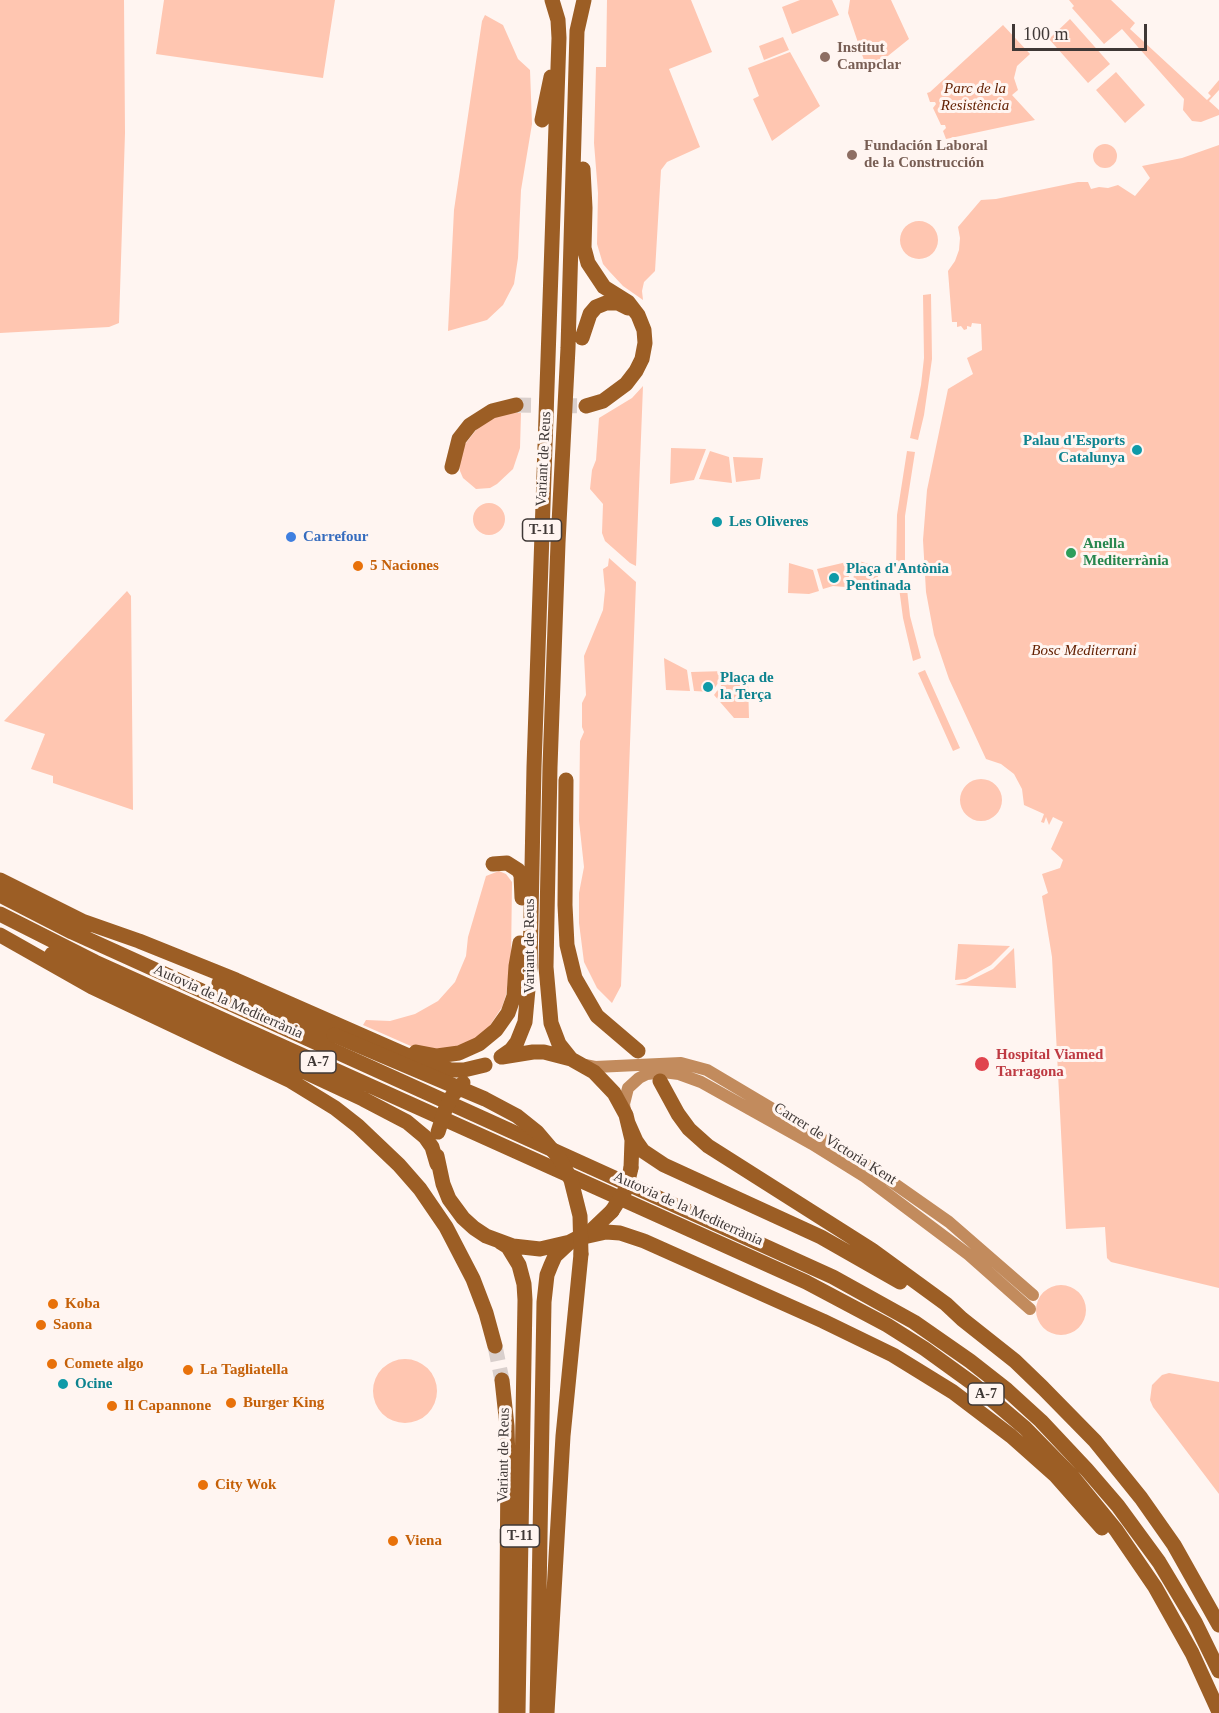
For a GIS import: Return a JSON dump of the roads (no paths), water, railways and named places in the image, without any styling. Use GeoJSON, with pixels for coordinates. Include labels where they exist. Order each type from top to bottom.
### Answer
{"type":"FeatureCollection","features":[{"type":"Feature","properties":{"kind":"highway","name":"T-11"},"geometry":{"type":"LineString","coordinates":[[552,0],[558,20],[555,57]]}},
{"type":"Feature","properties":{"kind":"highway","name":"Variant de Reus"},"geometry":{"type":"LineString","coordinates":[[577,1061],[564,1052],[554,1034],[548,1007],[546,967],[558,543],[579,92],[577,31],[584,0]]}},
{"type":"Feature","properties":{"kind":"highway"},"geometry":{"type":"LineString","coordinates":[[542,120],[555,57]]}},
{"type":"Feature","properties":{"kind":"highway","name":"Variant de Reus"},"geometry":{"type":"LineString","coordinates":[[501,1057],[518,1042],[525,1022],[530,967],[555,57]]}},
{"type":"Feature","properties":{"kind":"highway"},"geometry":{"type":"LineString","coordinates":[[579,92],[585,208],[584,248],[589,268],[604,286],[628,302],[638,315],[644,330],[645,343],[642,359],[627,384],[603,401],[586,406]]}},
{"type":"Feature","properties":{"kind":"highway"},"geometry":{"type":"LineString","coordinates":[[582,338],[590,314],[596,307],[606,303],[618,303],[638,315]]}},
{"type":"Feature","properties":{"kind":"highway"},"geometry":{"type":"LineString","coordinates":[[452,467],[459,439],[470,425],[492,411],[516,405]]}},
{"type":"Feature","properties":{"kind":"highway"},"geometry":{"type":"LineString","coordinates":[[548,1007],[553,968],[555,901],[566,780],[565,905],[567,945],[575,978],[597,1017],[638,1052]]}},
{"type":"Feature","properties":{"kind":"highway"},"geometry":{"type":"LineString","coordinates":[[493,864],[507,863],[521,875],[520,944],[527,1005]]}},
{"type":"Feature","properties":{"kind":"highway"},"geometry":{"type":"LineString","coordinates":[[0,880],[82,921],[334,1035],[485,1099],[517,1116],[532,1127],[552,1148],[571,1180],[580,1216],[558,1505],[547,1713]]}},
{"type":"Feature","properties":{"kind":"highway","name":"Autovia de la Mediterrània"},"geometry":{"type":"LineString","coordinates":[[0,895],[72,932],[801,1262],[914,1322],[963,1356],[1024,1406],[1056,1436],[1104,1489],[1159,1562],[1195,1622],[1219,1671]]}},
{"type":"Feature","properties":{"kind":"highway","name":"Autovia de la Mediterrània"},"geometry":{"type":"LineString","coordinates":[[0,914],[95,962],[806,1282],[897,1331],[932,1353],[989,1397],[1072,1476],[1136,1557],[1161,1597],[1192,1653],[1219,1712]]}},
{"type":"Feature","properties":{"kind":"highway"},"geometry":{"type":"LineString","coordinates":[[82,921],[139,941],[301,1007],[437,1067],[464,1070],[485,1065]]}},
{"type":"Feature","properties":{"kind":"highway"},"geometry":{"type":"LineString","coordinates":[[0,927],[98,976],[399,1117],[425,1137],[432,1147],[437,1164]]}},
{"type":"Feature","properties":{"kind":"highway"},"geometry":{"type":"LineString","coordinates":[[0,935],[92,987],[291,1081],[358,1126],[399,1165],[420,1189],[446,1227],[473,1279],[495,1346]]}},
{"type":"Feature","properties":{"kind":"highway"},"geometry":{"type":"LineString","coordinates":[[301,1007],[347,1022],[416,1052],[437,1056],[459,1053],[489,1037],[508,1013],[516,988],[516,966],[520,944]]}},
{"type":"Feature","properties":{"kind":"highway","name":"T-11"},"geometry":{"type":"LineString","coordinates":[[537,1713],[543,1302],[547,1275],[555,1256],[576,1245],[599,1224],[612,1211],[626,1189],[631,1168],[632,1140],[627,1119],[614,1093],[604,1081],[577,1061],[533,1052],[501,1057],[485,1065],[463,1083],[448,1103],[438,1132],[437,1164],[449,1199],[463,1218],[474,1228],[500,1242],[524,1249],[576,1245]]}},
{"type":"Feature","properties":{"kind":"highway"},"geometry":{"type":"LineString","coordinates":[[660,1081],[689,1129],[708,1146],[872,1250],[946,1304],[1015,1361],[1072,1416],[1117,1467],[1174,1545],[1219,1625]]}},
{"type":"Feature","properties":{"kind":"highway"},"geometry":{"type":"LineString","coordinates":[[627,1119],[636,1141],[643,1150],[664,1165],[821,1237],[962,1319]]}},
{"type":"Feature","properties":{"kind":"highway"},"geometry":{"type":"LineString","coordinates":[[576,1245],[606,1232],[620,1233],[644,1241],[864,1340],[923,1372],[953,1392],[1031,1453],[1077,1499],[1125,1557],[1178,1639],[1192,1653]]}},
{"type":"Feature","properties":{"kind":"highway","name":"Variant de Reus"},"geometry":{"type":"LineString","coordinates":[[500,1242],[514,1255],[522,1274],[525,1300],[518,1713]]}},
{"type":"Feature","properties":{"kind":"highway"},"geometry":{"type":"LineString","coordinates":[[502,1380],[508,1463],[506,1713]]}},
{"type":"Feature","properties":{"kind":"street","name":"Carrer de Victoria Kent"},"geometry":{"type":"LineString","coordinates":[[577,1061],[595,1067],[658,1062],[681,1063],[706,1070],[854,1156],[949,1222],[1033,1295]]}},
{"type":"Feature","properties":{"kind":"street","name":"Carrer de Victoria Kent"},"geometry":{"type":"LineString","coordinates":[[627,1119],[625,1095],[632,1083],[639,1078],[647,1074],[663,1072],[679,1074],[701,1082],[812,1144],[865,1178],[969,1254],[1030,1308]]}},
{"type":"Feature","properties":{"kind":"tunnel"},"geometry":{"type":"LineString","coordinates":[[516,405],[586,406]]}},
{"type":"Feature","properties":{"kind":"tunnel"},"geometry":{"type":"LineString","coordinates":[[495,1346],[502,1380]]}},
{"type":"Feature","properties":{"kind":"place","name":"Institut Campclar"},"geometry":{"type":"Point","coordinates":[825,57]}},
{"type":"Feature","properties":{"kind":"place","name":"Fundación Laboral de la Construcción"},"geometry":{"type":"Point","coordinates":[852,155]}},
{"type":"Feature","properties":{"kind":"place","name":"Palau d'Esports Catalunya"},"geometry":{"type":"Point","coordinates":[1137,450]}},
{"type":"Feature","properties":{"kind":"place","name":"Les Oliveres"},"geometry":{"type":"Point","coordinates":[717,522]}},
{"type":"Feature","properties":{"kind":"place","name":"Carrefour"},"geometry":{"type":"Point","coordinates":[291,537]}},
{"type":"Feature","properties":{"kind":"place","name":"Anella Mediterrània"},"geometry":{"type":"Point","coordinates":[1071,553]}},
{"type":"Feature","properties":{"kind":"place","name":"5 Naciones"},"geometry":{"type":"Point","coordinates":[358,566]}},
{"type":"Feature","properties":{"kind":"place","name":"Plaça d'Antònia Pentinada"},"geometry":{"type":"Point","coordinates":[834,578]}},
{"type":"Feature","properties":{"kind":"place","name":"Plaça de la Terça"},"geometry":{"type":"Point","coordinates":[708,687]}},
{"type":"Feature","properties":{"kind":"place","name":"Hospital Viamed Tarragona"},"geometry":{"type":"Point","coordinates":[982,1064]}},
{"type":"Feature","properties":{"kind":"place","name":"Koba"},"geometry":{"type":"Point","coordinates":[53,1304]}},
{"type":"Feature","properties":{"kind":"place","name":"Saona"},"geometry":{"type":"Point","coordinates":[41,1325]}},
{"type":"Feature","properties":{"kind":"place","name":"Comete algo"},"geometry":{"type":"Point","coordinates":[52,1364]}},
{"type":"Feature","properties":{"kind":"place","name":"La Tagliatella"},"geometry":{"type":"Point","coordinates":[188,1370]}},
{"type":"Feature","properties":{"kind":"place","name":"Ocine"},"geometry":{"type":"Point","coordinates":[63,1384]}},
{"type":"Feature","properties":{"kind":"place","name":"Burger King"},"geometry":{"type":"Point","coordinates":[231,1403]}},
{"type":"Feature","properties":{"kind":"place","name":"Il Capannone"},"geometry":{"type":"Point","coordinates":[112,1406]}},
{"type":"Feature","properties":{"kind":"place","name":"City Wok"},"geometry":{"type":"Point","coordinates":[203,1485]}},
{"type":"Feature","properties":{"kind":"place","name":"Viena"},"geometry":{"type":"Point","coordinates":[393,1541]}},
{"type":"Feature","properties":{"kind":"park label","name":"Parc de la Resistència"},"geometry":{"type":"Point","coordinates":[975,98]}},
{"type":"Feature","properties":{"kind":"park label","name":"Bosc Mediterrani"},"geometry":{"type":"Point","coordinates":[1084,651]}}]}
